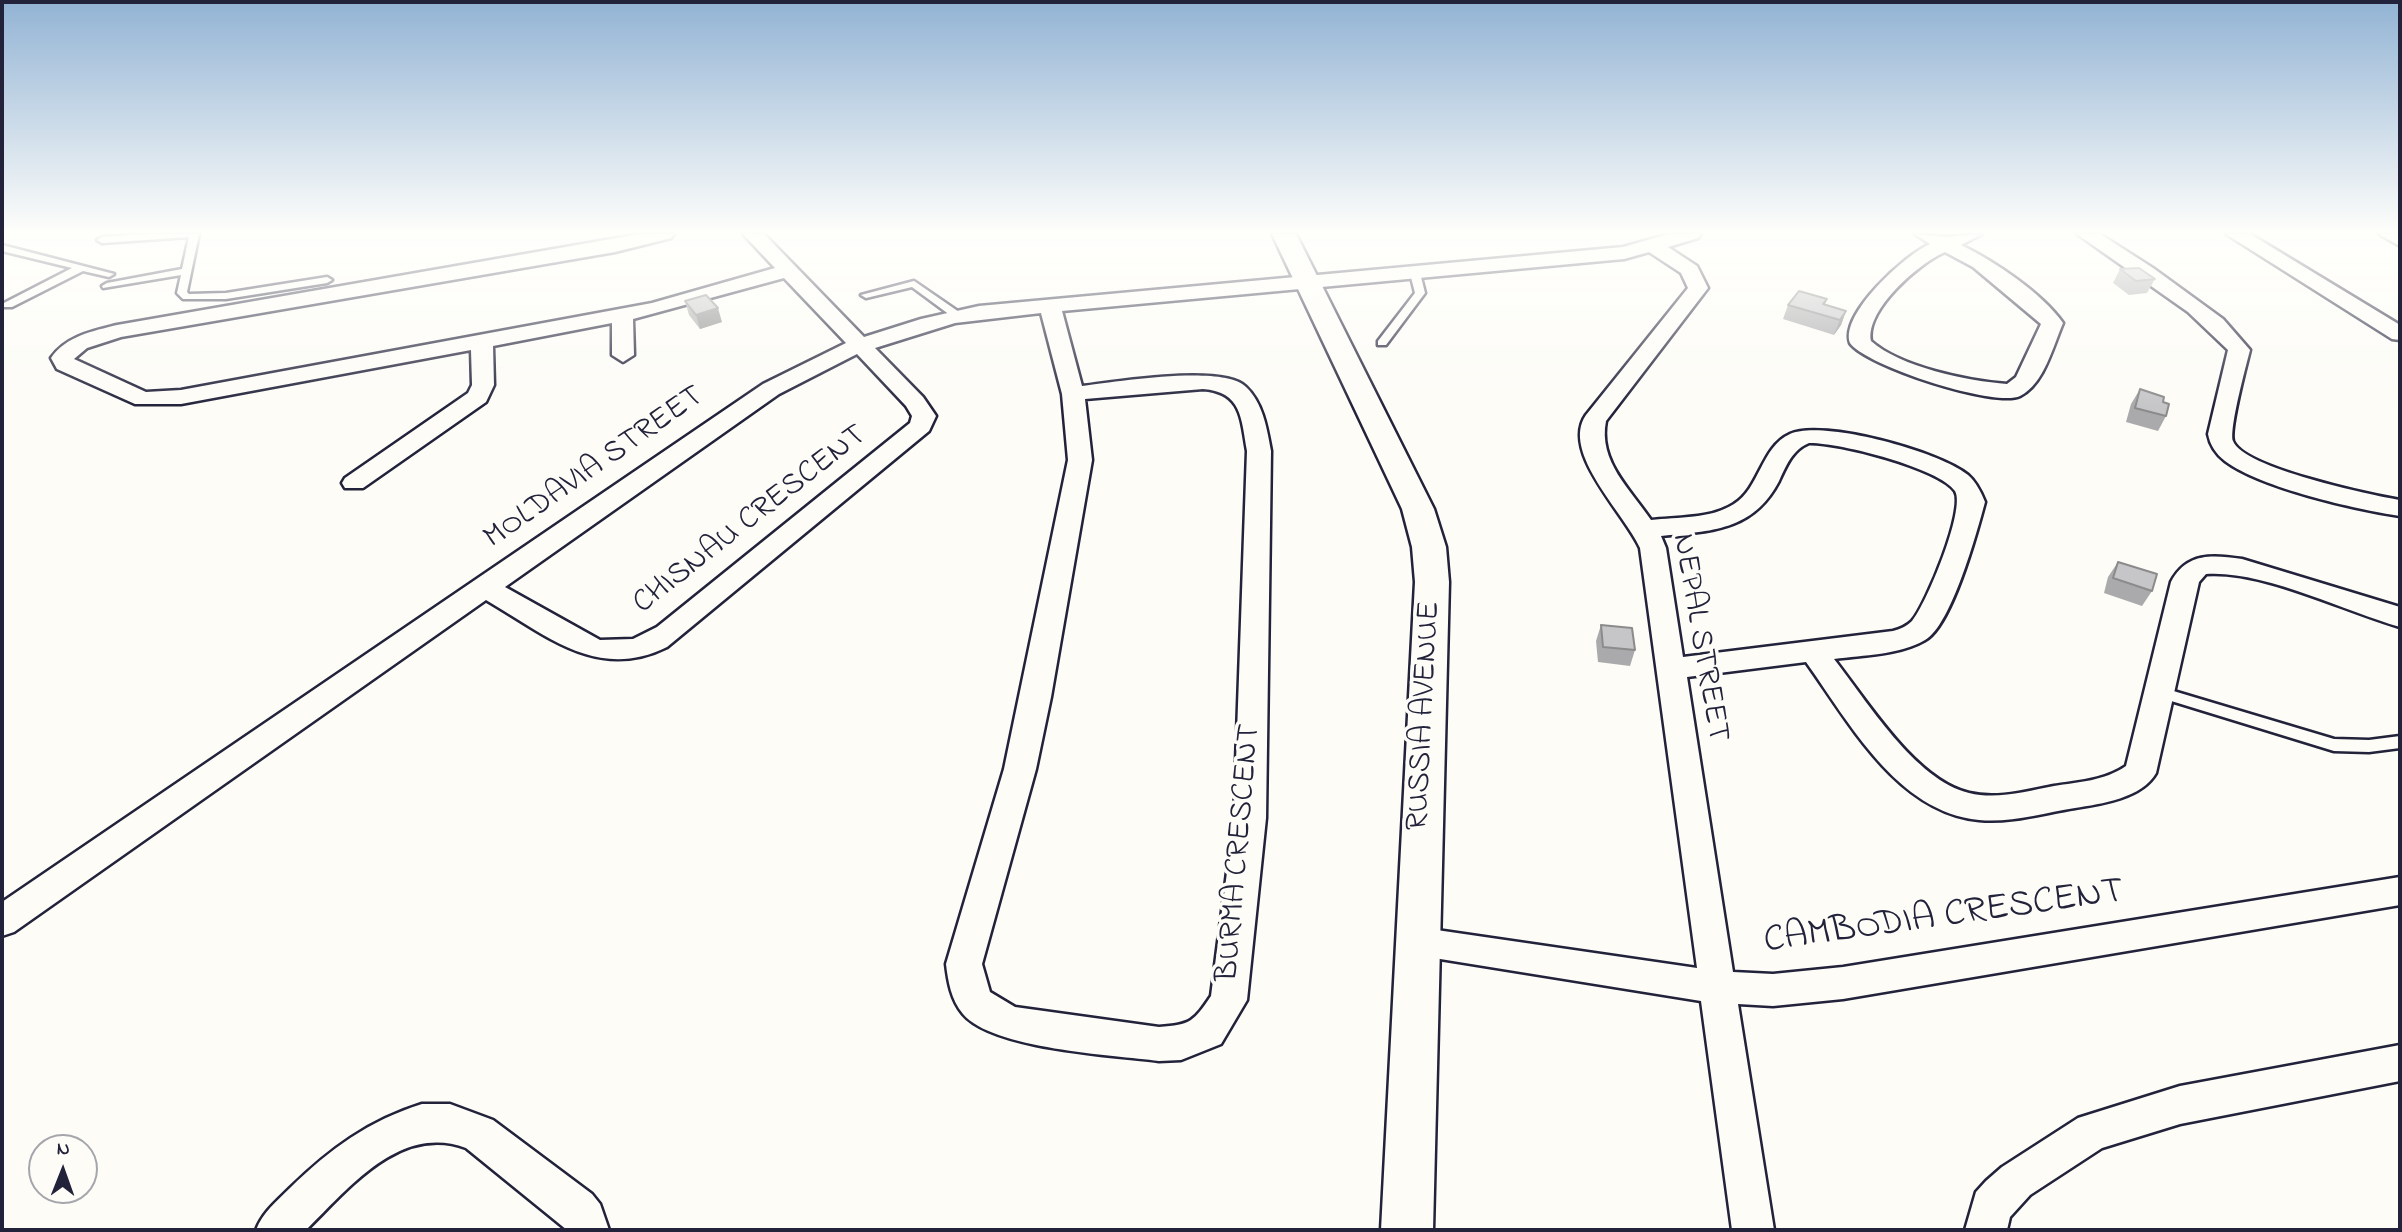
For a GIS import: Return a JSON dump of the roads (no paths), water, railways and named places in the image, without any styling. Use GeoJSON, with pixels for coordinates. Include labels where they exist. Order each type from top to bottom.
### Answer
{"type":"FeatureCollection","features":[{"type":"Feature","properties":{"kind":"street"},"geometry":{"type":"LineString","coordinates":[[348,291],[117,331],[79,343],[62,358],[65,364],[111,386],[152,400],[482,342],[667,306],[717,291]]}},
{"type":"Feature","properties":{"kind":"street","name":"CHISNAU CRESCENT"},"geometry":{"type":"LineString","coordinates":[[486,588],[592,648],[622,653],[661,639],[921,426],[922,411],[808,291]]}},
{"type":"Feature","properties":{"kind":"street","name":"MOLDAVIA STREET"},"geometry":{"type":"LineString","coordinates":[[2,921],[795,373],[958,316],[1213,291]]}},
{"type":"Feature","properties":{"kind":"street","name":"RUSSIA AVENUE"},"geometry":{"type":"LineString","coordinates":[[1312,291],[1418,509],[1429,547],[1432,582],[1416,942],[1408,1230]]}},
{"type":"Feature","properties":{"kind":"street","name":"NEPAL STREET"},"geometry":{"type":"LineString","coordinates":[[1696,291],[1594,420],[1590,440],[1594,455],[1645,530],[1653,548],[1753,1230]]}},
{"type":"Feature","properties":{"kind":"street"},"geometry":{"type":"LineString","coordinates":[[1883,291],[1860,328],[1859,341],[1877,356],[1992,390],[2017,390],[2026,380],[2052,323],[2017,291]]}},
{"type":"Feature","properties":{"kind":"street"},"geometry":{"type":"LineString","coordinates":[[2170,291],[2216,323],[2236,342],[2239,350],[2220,434],[2222,443],[2231,454],[2266,471],[2400,508]]}},
{"type":"Feature","properties":{"kind":"street"},"geometry":{"type":"LineString","coordinates":[[2330,291],[2400,334]]}},
{"type":"Feature","properties":{"kind":"street","name":"BURMA CRESCENT"},"geometry":{"type":"LineString","coordinates":[[1050,306],[1073,394],[1080,442],[1075,486],[1037,697],[1005,829],[964,964],[966,987],[974,1003],[990,1015],[1013,1024],[1159,1044],[1181,1043],[1208,1032],[1228,1000],[1250,818],[1259,451],[1243,400],[1237,391],[1225,384],[1203,382],[1073,394]]}},
{"type":"Feature","properties":{"kind":"street"},"geometry":{"type":"LineString","coordinates":[[622,315],[623,355]]}},
{"type":"Feature","properties":{"kind":"street"},"geometry":{"type":"LineString","coordinates":[[354,484],[478,397],[483,385],[482,342]]}},
{"type":"Feature","properties":{"kind":"street"},"geometry":{"type":"LineString","coordinates":[[1645,530],[1739,512],[1754,499],[1787,447],[1805,435],[1825,435],[1849,440],[1954,476],[1967,489],[1972,502],[1927,622],[1912,635],[1895,641],[1671,669]]}},
{"type":"Feature","properties":{"kind":"street"},"geometry":{"type":"LineString","coordinates":[[1814,651],[1903,768],[1930,790],[1968,806],[2003,808],[2113,788],[2132,779],[2144,764],[2189,572],[2204,565],[2243,568],[2400,617]]}},
{"type":"Feature","properties":{"kind":"street","name":"CAMBODIA CRESCENT"},"geometry":{"type":"LineString","coordinates":[[1416,942],[1717,987],[1773,990],[1843,984],[2400,891]]}},
{"type":"Feature","properties":{"kind":"street"},"geometry":{"type":"LineString","coordinates":[[1986,1230],[1991,1207],[2016,1181],[2092,1132],[2180,1105],[2400,1063]]}},
{"type":"Feature","properties":{"kind":"street"},"geometry":{"type":"LineString","coordinates":[[277,1230],[370,1145],[396,1130],[443,1121],[462,1124],[479,1134],[577,1209],[585,1219],[588,1230]]}},
{"type":"Feature","properties":{"kind":"lane"},"geometry":{"type":"LineString","coordinates":[[8,305],[34,291]]}},
{"type":"Feature","properties":{"kind":"lane"},"geometry":{"type":"LineString","coordinates":[[181,291],[201,298],[247,291]]}},
{"type":"Feature","properties":{"kind":"lane"},"geometry":{"type":"LineString","coordinates":[[866,295],[881,291]]}},
{"type":"Feature","properties":{"kind":"lane"},"geometry":{"type":"LineString","coordinates":[[924,291],[958,316]]}},
{"type":"Feature","properties":{"kind":"lane"},"geometry":{"type":"LineString","coordinates":[[1382,343],[1420,291]]}},
{"type":"Feature","properties":{"kind":"lane"},"geometry":{"type":"LineString","coordinates":[[2160,692],[2334,744],[2354,747],[2400,742]]}}]}
